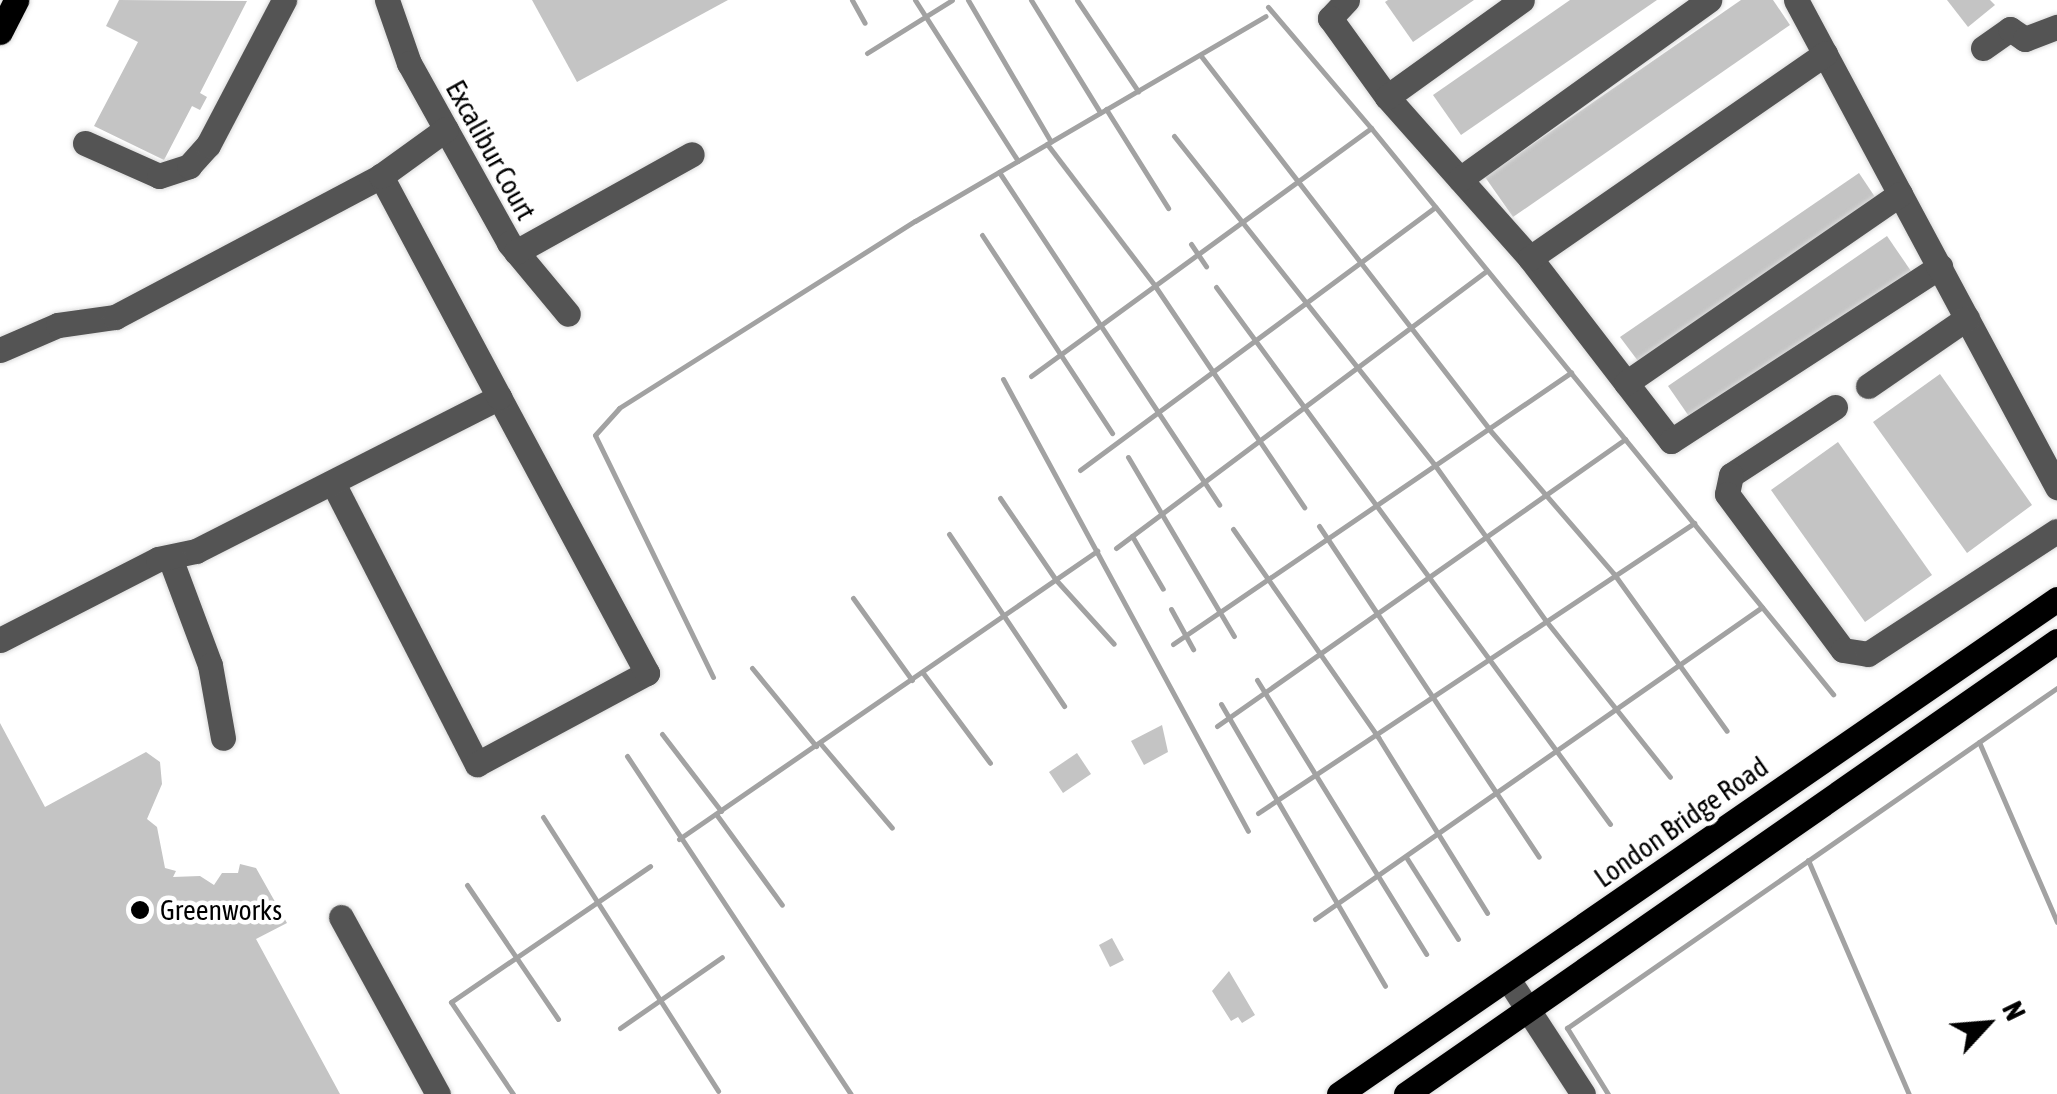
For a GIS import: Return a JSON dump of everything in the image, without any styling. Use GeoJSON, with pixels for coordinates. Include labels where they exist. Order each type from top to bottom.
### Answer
{"type":"FeatureCollection","features":[{"type":"Feature","properties":{"kind":"main road"},"geometry":{"type":"LineString","coordinates":[[0,32],[16,0]]}},
{"type":"Feature","properties":{"kind":"main road","name":"London Bridge Road"},"geometry":{"type":"LineString","coordinates":[[1339,1094],[2057,599]]}},
{"type":"Feature","properties":{"kind":"main road"},"geometry":{"type":"LineString","coordinates":[[1406,1094],[2057,641]]}},
{"type":"Feature","properties":{"kind":"street"},"geometry":{"type":"LineString","coordinates":[[85,143],[158,176],[189,166],[208,145],[284,0]]}},
{"type":"Feature","properties":{"kind":"street","name":"Excalibur Court"},"geometry":{"type":"LineString","coordinates":[[386,0],[409,63],[516,252],[568,314]]}},
{"type":"Feature","properties":{"kind":"street"},"geometry":{"type":"LineString","coordinates":[[1348,0],[1330,18],[1387,97],[1530,258],[1671,441],[1940,266]]}},
{"type":"Feature","properties":{"kind":"street"},"geometry":{"type":"LineString","coordinates":[[1387,97],[1522,0]]}},
{"type":"Feature","properties":{"kind":"street"},"geometry":{"type":"LineString","coordinates":[[1460,179],[1709,0]]}},
{"type":"Feature","properties":{"kind":"street"},"geometry":{"type":"LineString","coordinates":[[1796,0],[2057,487]]}},
{"type":"Feature","properties":{"kind":"street"},"geometry":{"type":"LineString","coordinates":[[1983,48],[2010,29],[2025,39],[2057,27]]}},
{"type":"Feature","properties":{"kind":"street"},"geometry":{"type":"LineString","coordinates":[[1530,258],[1825,54]]}},
{"type":"Feature","properties":{"kind":"street"},"geometry":{"type":"LineString","coordinates":[[0,350],[58,324],[116,317],[381,176],[446,129]]}},
{"type":"Feature","properties":{"kind":"street"},"geometry":{"type":"LineString","coordinates":[[516,252],[692,154]]}},
{"type":"Feature","properties":{"kind":"street"},"geometry":{"type":"LineString","coordinates":[[333,483],[477,764],[648,674],[381,176]]}},
{"type":"Feature","properties":{"kind":"street"},"geometry":{"type":"LineString","coordinates":[[1626,383],[1900,194]]}},
{"type":"Feature","properties":{"kind":"street"},"geometry":{"type":"LineString","coordinates":[[1868,386],[1968,318]]}},
{"type":"Feature","properties":{"kind":"street"},"geometry":{"type":"LineString","coordinates":[[0,640],[170,558],[196,551],[499,397]]}},
{"type":"Feature","properties":{"kind":"street"},"geometry":{"type":"LineString","coordinates":[[1835,407],[1732,475],[1727,494],[1843,650],[1868,654],[2057,531]]}},
{"type":"Feature","properties":{"kind":"street"},"geometry":{"type":"LineString","coordinates":[[170,558],[210,665],[224,738]]}},
{"type":"Feature","properties":{"kind":"street"},"geometry":{"type":"LineString","coordinates":[[341,917],[438,1094]]}},
{"type":"Feature","properties":{"kind":"street"},"geometry":{"type":"LineString","coordinates":[[1508,979],[1584,1094]]}},
{"type":"Feature","properties":{"kind":"building"},"geometry":{"type":"Polygon","coordinates":[[[119,0],[247,1],[200,93],[207,97],[200,110],[192,106],[164,160],[94,126],[138,42],[106,26],[119,0]]]}},
{"type":"Feature","properties":{"kind":"building"},"geometry":{"type":"Polygon","coordinates":[[[532,0],[728,0],[577,82],[532,0]]]}},
{"type":"Feature","properties":{"kind":"building"},"geometry":{"type":"Polygon","coordinates":[[[1388,0],[1474,0],[1413,42],[1385,2],[1388,0]]]}},
{"type":"Feature","properties":{"kind":"building"},"geometry":{"type":"Polygon","coordinates":[[[1570,0],[1657,0],[1461,135],[1433,95],[1570,0]]]}},
{"type":"Feature","properties":{"kind":"building"},"geometry":{"type":"Polygon","coordinates":[[[1741,0],[1773,0],[1790,25],[1513,217],[1485,177],[1741,0]]]}},
{"type":"Feature","properties":{"kind":"building"},"geometry":{"type":"Polygon","coordinates":[[[1947,0],[1990,0],[1995,5],[1968,27],[1947,0]]]}},
{"type":"Feature","properties":{"kind":"building"},"geometry":{"type":"Polygon","coordinates":[[[1859,173],[1875,197],[1638,361],[1620,337],[1859,173]]]}},
{"type":"Feature","properties":{"kind":"building"},"geometry":{"type":"Polygon","coordinates":[[[1887,236],[1913,274],[1695,425],[1668,386],[1887,236]]]}},
{"type":"Feature","properties":{"kind":"building"},"geometry":{"type":"Polygon","coordinates":[[[1940,374],[2032,505],[1967,553],[1873,422],[1940,374]]]}},
{"type":"Feature","properties":{"kind":"building"},"geometry":{"type":"Polygon","coordinates":[[[1838,442],[1932,575],[1865,622],[1771,490],[1838,442]]]}},
{"type":"Feature","properties":{"kind":"building","name":"Greenworks"},"geometry":{"type":"Polygon","coordinates":[[[0,723],[45,807],[146,752],[160,762],[162,784],[147,819],[157,827],[165,868],[176,871],[173,877],[200,876],[214,885],[222,873],[238,873],[240,864],[256,868],[287,923],[256,939],[340,1094],[0,1094],[0,723]]]}},
{"type":"Feature","properties":{"kind":"building"},"geometry":{"type":"Polygon","coordinates":[[[1162,725],[1168,752],[1144,765],[1131,741],[1162,725]]]}},
{"type":"Feature","properties":{"kind":"building"},"geometry":{"type":"Polygon","coordinates":[[[1077,753],[1091,774],[1063,793],[1049,772],[1077,753]]]}},
{"type":"Feature","properties":{"kind":"building"},"geometry":{"type":"Polygon","coordinates":[[[1112,938],[1124,960],[1110,967],[1099,945],[1112,938]]]}},
{"type":"Feature","properties":{"kind":"building"},"geometry":{"type":"Polygon","coordinates":[[[1229,971],[1255,1015],[1242,1023],[1238,1017],[1231,1021],[1212,991],[1229,971]]]}},
{"type":"Feature","properties":{"kind":"waterway"},"geometry":{"type":"LineString","coordinates":[[852,0],[865,23]]}},
{"type":"Feature","properties":{"kind":"waterway"},"geometry":{"type":"LineString","coordinates":[[915,0],[1018,161]]}},
{"type":"Feature","properties":{"kind":"waterway"},"geometry":{"type":"LineString","coordinates":[[867,53],[952,0]]}},
{"type":"Feature","properties":{"kind":"waterway"},"geometry":{"type":"LineString","coordinates":[[968,0],[1051,142]]}},
{"type":"Feature","properties":{"kind":"waterway"},"geometry":{"type":"LineString","coordinates":[[1031,0],[1100,112]]}},
{"type":"Feature","properties":{"kind":"waterway"},"geometry":{"type":"LineString","coordinates":[[1077,0],[1138,91]]}},
{"type":"Feature","properties":{"kind":"waterway"},"geometry":{"type":"LineString","coordinates":[[1031,376],[1371,128],[1268,7]]}},
{"type":"Feature","properties":{"kind":"waterway"},"geometry":{"type":"LineString","coordinates":[[713,677],[595,435],[619,408],[915,221],[1266,16]]}},
{"type":"Feature","properties":{"kind":"waterway"},"geometry":{"type":"LineString","coordinates":[[1201,56],[1488,428],[1614,574],[1727,731]]}},
{"type":"Feature","properties":{"kind":"waterway"},"geometry":{"type":"LineString","coordinates":[[1106,109],[1168,208]]}},
{"type":"Feature","properties":{"kind":"waterway"},"geometry":{"type":"LineString","coordinates":[[1371,128],[1833,694]]}},
{"type":"Feature","properties":{"kind":"waterway"},"geometry":{"type":"LineString","coordinates":[[1174,136],[1434,464],[1546,621],[1670,777]]}},
{"type":"Feature","properties":{"kind":"waterway"},"geometry":{"type":"LineString","coordinates":[[1047,144],[1155,286],[1304,507]]}},
{"type":"Feature","properties":{"kind":"waterway"},"geometry":{"type":"LineString","coordinates":[[999,172],[1219,505]]}},
{"type":"Feature","properties":{"kind":"waterway"},"geometry":{"type":"LineString","coordinates":[[1080,470],[1435,207]]}},
{"type":"Feature","properties":{"kind":"waterway"},"geometry":{"type":"LineString","coordinates":[[982,235],[1112,433]]}},
{"type":"Feature","properties":{"kind":"waterway"},"geometry":{"type":"LineString","coordinates":[[1191,244],[1206,266]]}},
{"type":"Feature","properties":{"kind":"waterway"},"geometry":{"type":"LineString","coordinates":[[1116,548],[1486,271]]}},
{"type":"Feature","properties":{"kind":"waterway"},"geometry":{"type":"LineString","coordinates":[[1216,287],[1610,824]]}},
{"type":"Feature","properties":{"kind":"waterway"},"geometry":{"type":"LineString","coordinates":[[1173,644],[1571,373]]}},
{"type":"Feature","properties":{"kind":"waterway"},"geometry":{"type":"LineString","coordinates":[[1003,379],[1248,831]]}},
{"type":"Feature","properties":{"kind":"waterway"},"geometry":{"type":"LineString","coordinates":[[1217,726],[1625,439]]}},
{"type":"Feature","properties":{"kind":"waterway"},"geometry":{"type":"LineString","coordinates":[[1128,457],[1234,636]]}},
{"type":"Feature","properties":{"kind":"waterway"},"geometry":{"type":"LineString","coordinates":[[1000,498],[1056,580],[1114,644]]}},
{"type":"Feature","properties":{"kind":"waterway"},"geometry":{"type":"LineString","coordinates":[[1258,813],[1694,523]]}},
{"type":"Feature","properties":{"kind":"waterway"},"geometry":{"type":"LineString","coordinates":[[1319,526],[1539,857]]}},
{"type":"Feature","properties":{"kind":"waterway"},"geometry":{"type":"LineString","coordinates":[[1233,529],[1378,737],[1487,913]]}},
{"type":"Feature","properties":{"kind":"waterway"},"geometry":{"type":"LineString","coordinates":[[949,534],[1064,706]]}},
{"type":"Feature","properties":{"kind":"waterway"},"geometry":{"type":"LineString","coordinates":[[1132,536],[1163,589]]}},
{"type":"Feature","properties":{"kind":"waterway"},"geometry":{"type":"LineString","coordinates":[[679,839],[1097,551]]}},
{"type":"Feature","properties":{"kind":"waterway"},"geometry":{"type":"LineString","coordinates":[[853,598],[912,680]]}},
{"type":"Feature","properties":{"kind":"waterway"},"geometry":{"type":"LineString","coordinates":[[1315,919],[1762,607]]}},
{"type":"Feature","properties":{"kind":"waterway"},"geometry":{"type":"LineString","coordinates":[[1171,609],[1193,649]]}},
{"type":"Feature","properties":{"kind":"waterway"},"geometry":{"type":"LineString","coordinates":[[752,668],[816,746]]}},
{"type":"Feature","properties":{"kind":"waterway"},"geometry":{"type":"LineString","coordinates":[[923,673],[990,763]]}},
{"type":"Feature","properties":{"kind":"waterway"},"geometry":{"type":"LineString","coordinates":[[1257,680],[1426,954]]}},
{"type":"Feature","properties":{"kind":"waterway"},"geometry":{"type":"LineString","coordinates":[[1608,1094],[1567,1028],[2057,688]]}},
{"type":"Feature","properties":{"kind":"waterway"},"geometry":{"type":"LineString","coordinates":[[1221,704],[1385,986]]}},
{"type":"Feature","properties":{"kind":"waterway"},"geometry":{"type":"LineString","coordinates":[[662,734],[721,811]]}},
{"type":"Feature","properties":{"kind":"waterway"},"geometry":{"type":"LineString","coordinates":[[1979,742],[2057,922]]}},
{"type":"Feature","properties":{"kind":"waterway"},"geometry":{"type":"LineString","coordinates":[[820,743],[892,828]]}},
{"type":"Feature","properties":{"kind":"waterway"},"geometry":{"type":"LineString","coordinates":[[627,756],[851,1094]]}},
{"type":"Feature","properties":{"kind":"waterway"},"geometry":{"type":"LineString","coordinates":[[716,814],[782,905]]}},
{"type":"Feature","properties":{"kind":"waterway"},"geometry":{"type":"LineString","coordinates":[[543,817],[718,1091]]}},
{"type":"Feature","properties":{"kind":"waterway"},"geometry":{"type":"LineString","coordinates":[[1406,857],[1458,939]]}},
{"type":"Feature","properties":{"kind":"waterway"},"geometry":{"type":"LineString","coordinates":[[1808,860],[1909,1094]]}},
{"type":"Feature","properties":{"kind":"waterway"},"geometry":{"type":"LineString","coordinates":[[513,1094],[451,1002],[650,866]]}},
{"type":"Feature","properties":{"kind":"waterway"},"geometry":{"type":"LineString","coordinates":[[467,885],[558,1019]]}},
{"type":"Feature","properties":{"kind":"waterway"},"geometry":{"type":"LineString","coordinates":[[620,1028],[722,957]]}},
{"type":"Feature","properties":{"kind":"place","name":"Greenworks"},"geometry":{"type":"Point","coordinates":[140,910]}}]}
